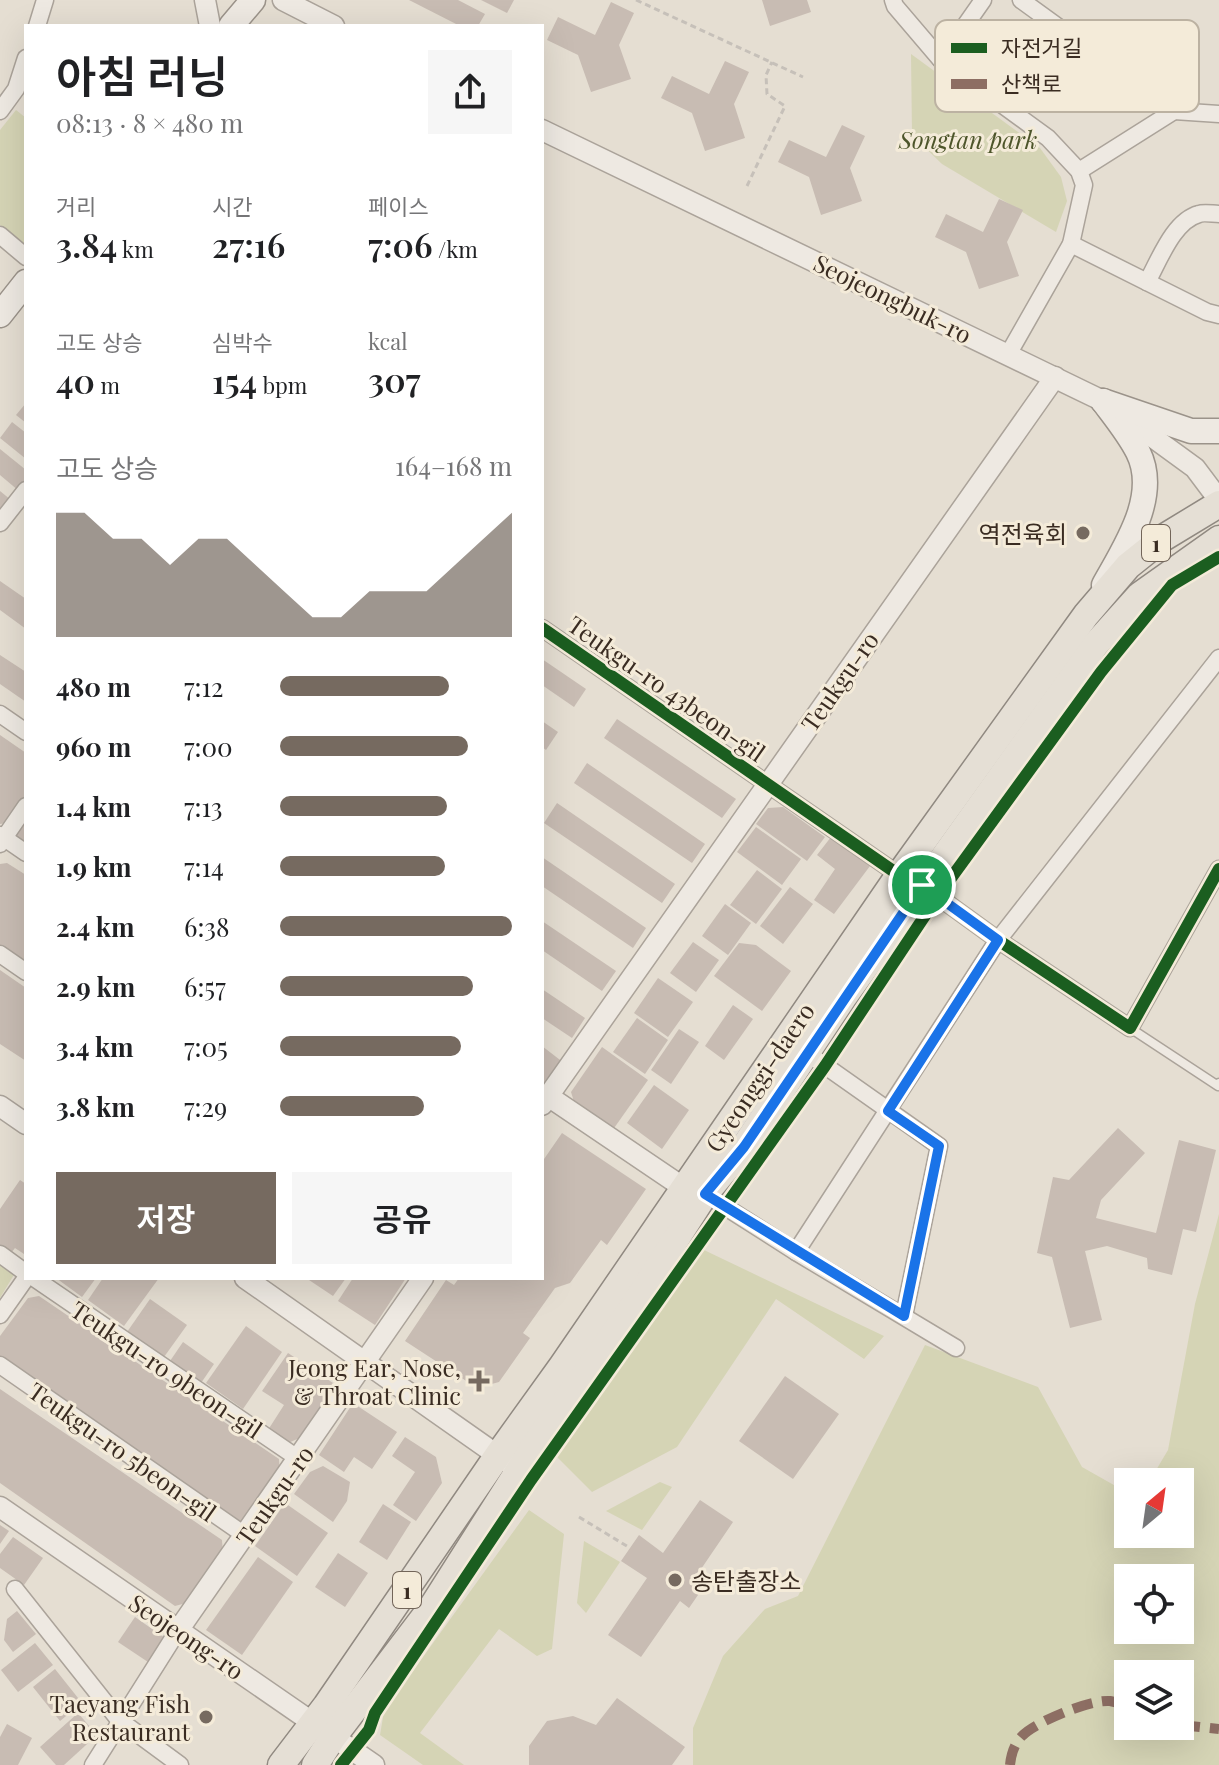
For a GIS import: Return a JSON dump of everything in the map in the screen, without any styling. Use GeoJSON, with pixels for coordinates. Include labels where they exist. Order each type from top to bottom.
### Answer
{"type":"FeatureCollection","features":[{"type":"Feature","properties":{"kind":"main road"},"geometry":{"type":"LineString","coordinates":[[233,24],[253,0]]}},
{"type":"Feature","properties":{"kind":"main road"},"geometry":{"type":"LineString","coordinates":[[0,315],[24,285]]}},
{"type":"Feature","properties":{"kind":"main road"},"geometry":{"type":"LineString","coordinates":[[1103,401],[1191,431],[1219,431]]}},
{"type":"Feature","properties":{"kind":"main road"},"geometry":{"type":"LineString","coordinates":[[1103,401],[1139,455],[1146,492],[1132,534],[1104,586],[1103,595]]}},
{"type":"Feature","properties":{"kind":"main road","name":"Gyeonggi-daero"},"geometry":{"type":"LineString","coordinates":[[315,1765],[326,1706],[508,1463],[540,1437],[629,1312],[694,1191],[1103,595],[1128,566],[1163,538],[1219,502]]}},
{"type":"Feature","properties":{"kind":"main road","name":"Gyeonggi-daero"},"geometry":{"type":"LineString","coordinates":[[694,1191],[744,1147],[807,1053],[910,880],[1096,644],[1140,595],[1219,539]]}},
{"type":"Feature","properties":{"kind":"main road","name":"Gyeonggi-daero"},"geometry":{"type":"LineString","coordinates":[[281,1765],[323,1729]]}},
{"type":"Feature","properties":{"kind":"street"},"geometry":{"type":"LineString","coordinates":[[38,24],[45,0]]}},
{"type":"Feature","properties":{"kind":"street"},"geometry":{"type":"LineString","coordinates":[[205,0],[210,24]]}},
{"type":"Feature","properties":{"kind":"street"},"geometry":{"type":"LineString","coordinates":[[283,0],[330,24]]}},
{"type":"Feature","properties":{"kind":"street"},"geometry":{"type":"LineString","coordinates":[[893,0],[935,53]]}},
{"type":"Feature","properties":{"kind":"street"},"geometry":{"type":"LineString","coordinates":[[969,20],[983,0]]}},
{"type":"Feature","properties":{"kind":"street"},"geometry":{"type":"LineString","coordinates":[[1021,0],[1049,20]]}},
{"type":"Feature","properties":{"kind":"street"},"geometry":{"type":"LineString","coordinates":[[0,111],[8,87],[24,61]]}},
{"type":"Feature","properties":{"kind":"street"},"geometry":{"type":"LineString","coordinates":[[1009,353],[1071,244],[1084,185],[1079,171],[1048,138],[1012,112]]}},
{"type":"Feature","properties":{"kind":"street"},"geometry":{"type":"LineString","coordinates":[[1079,171],[1172,112]]}},
{"type":"Feature","properties":{"kind":"street"},"geometry":{"type":"LineString","coordinates":[[1189,112],[1219,114]]}},
{"type":"Feature","properties":{"kind":"street","name":"Seojeongbuk-ro"},"geometry":{"type":"LineString","coordinates":[[544,131],[1103,401],[1195,468],[1219,502]]}},
{"type":"Feature","properties":{"kind":"street"},"geometry":{"type":"LineString","coordinates":[[1147,282],[1165,245],[1177,230],[1197,214],[1219,214]]}},
{"type":"Feature","properties":{"kind":"street"},"geometry":{"type":"LineString","coordinates":[[0,235],[24,255]]}},
{"type":"Feature","properties":{"kind":"street"},"geometry":{"type":"LineString","coordinates":[[1071,244],[1207,312],[1219,315]]}},
{"type":"Feature","properties":{"kind":"street","name":"Teukgu-ro"},"geometry":{"type":"LineString","coordinates":[[544,1097],[1055,377]]}},
{"type":"Feature","properties":{"kind":"street"},"geometry":{"type":"LineString","coordinates":[[0,523],[24,493]]}},
{"type":"Feature","properties":{"kind":"street","name":"Teukgu-ro 43beon-gil"},"geometry":{"type":"LineString","coordinates":[[544,629],[766,784],[1130,1028]]}},
{"type":"Feature","properties":{"kind":"street"},"geometry":{"type":"LineString","coordinates":[[796,1252],[998,940],[1219,658]]}},
{"type":"Feature","properties":{"kind":"street"},"geometry":{"type":"LineString","coordinates":[[0,714],[24,731]]}},
{"type":"Feature","properties":{"kind":"street"},"geometry":{"type":"LineString","coordinates":[[24,809],[1,839],[24,852]]}},
{"type":"Feature","properties":{"kind":"street"},"geometry":{"type":"LineString","coordinates":[[1130,1028],[1219,869]]}},
{"type":"Feature","properties":{"kind":"street"},"geometry":{"type":"LineString","coordinates":[[0,954],[24,971]]}},
{"type":"Feature","properties":{"kind":"street"},"geometry":{"type":"LineString","coordinates":[[807,1053],[939,1146],[904,1316]]}},
{"type":"Feature","properties":{"kind":"street"},"geometry":{"type":"LineString","coordinates":[[544,1097],[956,1348]]}},
{"type":"Feature","properties":{"kind":"street"},"geometry":{"type":"LineString","coordinates":[[0,1106],[24,1123]]}},
{"type":"Feature","properties":{"kind":"street"},"geometry":{"type":"LineString","coordinates":[[0,1254],[24,1273]]}},
{"type":"Feature","properties":{"kind":"street"},"geometry":{"type":"LineString","coordinates":[[0,1315],[24,1278]]}},
{"type":"Feature","properties":{"kind":"street","name":"Teukgu-ro 9beon-gil"},"geometry":{"type":"LineString","coordinates":[[37,1280],[299,1459]]}},
{"type":"Feature","properties":{"kind":"street"},"geometry":{"type":"LineString","coordinates":[[248,1280],[508,1463]]}},
{"type":"Feature","properties":{"kind":"street","name":"Teukgu-ro"},"geometry":{"type":"LineString","coordinates":[[177,1632],[422,1280]]}},
{"type":"Feature","properties":{"kind":"street","name":"Teukgu-ro 5beon-gil"},"geometry":{"type":"LineString","coordinates":[[0,1365],[246,1536]]}},
{"type":"Feature","properties":{"kind":"street","name":"Seojeong-ro"},"geometry":{"type":"LineString","coordinates":[[0,1507],[374,1765]]}},
{"type":"Feature","properties":{"kind":"street"},"geometry":{"type":"LineString","coordinates":[[15,1589],[119,1720],[180,1765]]}},
{"type":"Feature","properties":{"kind":"street"},"geometry":{"type":"LineString","coordinates":[[93,1765],[177,1632]]}},
{"type":"Feature","properties":{"kind":"lane"},"geometry":{"type":"LineString","coordinates":[[1130,1028],[1218,1086],[1219,1083]]}},
{"type":"Feature","properties":{"kind":"path"},"geometry":{"type":"LineString","coordinates":[[636,0],[803,77]]}},
{"type":"Feature","properties":{"kind":"path"},"geometry":{"type":"LineString","coordinates":[[747,186],[785,106],[767,94],[766,75],[772,62]]}},
{"type":"Feature","properties":{"kind":"path"},"geometry":{"type":"LineString","coordinates":[[579,1517],[630,1548]]}},
{"type":"Feature","properties":{"kind":"green space","name":"Songtan park"},"geometry":{"type":"Polygon","coordinates":[[[911,54],[935,71],[935,112],[991,112],[1040,148],[1061,177],[1067,201],[1056,232],[942,164],[912,135],[911,54]]]}},
{"type":"Feature","properties":{"kind":"green space"},"geometry":{"type":"Polygon","coordinates":[[[16,110],[24,116],[24,244],[0,225],[0,130],[16,110]]]}},
{"type":"Feature","properties":{"kind":"green space"},"geometry":{"type":"Polygon","coordinates":[[[1219,1214],[1219,1765],[693,1765],[693,1728],[723,1656],[765,1609],[798,1596],[925,1345],[1038,1387],[1082,1467],[1114,1485],[1114,1548],[1194,1548],[1194,1468],[1157,1468],[1168,1450],[1195,1304],[1219,1214]]]}},
{"type":"Feature","properties":{"kind":"green space"},"geometry":{"type":"Polygon","coordinates":[[[704,1250],[884,1336],[864,1359],[776,1299],[677,1447],[592,1492],[557,1457],[704,1250]]]}},
{"type":"Feature","properties":{"kind":"green space"},"geometry":{"type":"Polygon","coordinates":[[[0,1262],[15,1273],[0,1298],[0,1262]]]}},
{"type":"Feature","properties":{"kind":"green space"},"geometry":{"type":"Polygon","coordinates":[[[660,1482],[672,1487],[642,1530],[606,1511],[660,1482]]]}},
{"type":"Feature","properties":{"kind":"green space"},"geometry":{"type":"Polygon","coordinates":[[[529,1510],[564,1534],[552,1649],[537,1656],[499,1629],[420,1733],[464,1765],[423,1765],[380,1735],[384,1711],[529,1510]]]}},
{"type":"Feature","properties":{"kind":"green space"},"geometry":{"type":"Polygon","coordinates":[[[584,1541],[620,1562],[586,1613],[577,1603],[584,1541]]]}},
{"type":"Feature","properties":{"kind":"building"},"geometry":{"type":"Polygon","coordinates":[[[409,0],[458,0],[485,14],[479,24],[456,24],[409,0]]]}},
{"type":"Feature","properties":{"kind":"building"},"geometry":{"type":"Polygon","coordinates":[[[481,0],[514,0],[507,13],[481,0]]]}},
{"type":"Feature","properties":{"kind":"building"},"geometry":{"type":"Polygon","coordinates":[[[762,0],[807,0],[811,12],[770,26],[762,0]]]}},
{"type":"Feature","properties":{"kind":"building"},"geometry":{"type":"Polygon","coordinates":[[[611,2],[634,13],[619,45],[631,79],[591,92],[578,55],[547,40],[558,17],[595,35],[611,2]]]}},
{"type":"Feature","properties":{"kind":"building"},"geometry":{"type":"Polygon","coordinates":[[[725,61],[749,72],[734,104],[745,138],[705,151],[692,113],[661,98],[672,76],[709,94],[725,61]]]}},
{"type":"Feature","properties":{"kind":"building"},"geometry":{"type":"Polygon","coordinates":[[[842,125],[865,136],[850,168],[862,201],[821,215],[809,177],[778,162],[789,140],[826,157],[842,125]]]}},
{"type":"Feature","properties":{"kind":"building"},"geometry":{"type":"Polygon","coordinates":[[[999,199],[1023,210],[1007,242],[1019,276],[979,289],[966,252],[935,237],[946,214],[983,232],[999,199]]]}},
{"type":"Feature","properties":{"kind":"building"},"geometry":{"type":"Polygon","coordinates":[[[24,405],[24,421],[16,415],[24,405]]]}},
{"type":"Feature","properties":{"kind":"building"},"geometry":{"type":"Polygon","coordinates":[[[12,422],[24,431],[24,457],[0,438],[12,422]]]}},
{"type":"Feature","properties":{"kind":"building"},"geometry":{"type":"Polygon","coordinates":[[[0,449],[24,468],[24,485],[19,491],[0,475],[0,449]]]}},
{"type":"Feature","properties":{"kind":"building"},"geometry":{"type":"Polygon","coordinates":[[[0,491],[11,500],[0,514],[0,491]]]}},
{"type":"Feature","properties":{"kind":"building"},"geometry":{"type":"Polygon","coordinates":[[[0,581],[24,598],[24,628],[0,610],[0,581]]]}},
{"type":"Feature","properties":{"kind":"building"},"geometry":{"type":"Polygon","coordinates":[[[0,655],[24,671],[24,701],[0,684],[0,655]]]}},
{"type":"Feature","properties":{"kind":"building"},"geometry":{"type":"Polygon","coordinates":[[[544,660],[586,689],[574,707],[544,686],[544,660]]]}},
{"type":"Feature","properties":{"kind":"building"},"geometry":{"type":"Polygon","coordinates":[[[617,719],[736,799],[722,818],[604,738],[617,719]]]}},
{"type":"Feature","properties":{"kind":"building"},"geometry":{"type":"Polygon","coordinates":[[[544,722],[558,732],[546,750],[544,748],[544,722]]]}},
{"type":"Feature","properties":{"kind":"building"},"geometry":{"type":"Polygon","coordinates":[[[0,735],[24,752],[24,797],[6,823],[0,824],[0,735]]]}},
{"type":"Feature","properties":{"kind":"building"},"geometry":{"type":"Polygon","coordinates":[[[587,763],[705,844],[692,863],[574,783],[587,763]]]}},
{"type":"Feature","properties":{"kind":"building"},"geometry":{"type":"Polygon","coordinates":[[[557,803],[675,884],[662,903],[544,823],[557,803]]]}},
{"type":"Feature","properties":{"kind":"building"},"geometry":{"type":"Polygon","coordinates":[[[783,807],[825,837],[807,861],[756,824],[768,808],[783,807]]]}},
{"type":"Feature","properties":{"kind":"building"},"geometry":{"type":"Polygon","coordinates":[[[24,821],[24,852],[15,845],[15,833],[24,821]]]}},
{"type":"Feature","properties":{"kind":"building"},"geometry":{"type":"Polygon","coordinates":[[[756,827],[801,859],[782,885],[737,852],[756,827]]]}},
{"type":"Feature","properties":{"kind":"building"},"geometry":{"type":"Polygon","coordinates":[[[831,837],[870,866],[834,914],[814,900],[835,869],[817,855],[831,837]]]}},
{"type":"Feature","properties":{"kind":"building"},"geometry":{"type":"Polygon","coordinates":[[[544,858],[646,928],[633,948],[544,887],[544,858]]]}},
{"type":"Feature","properties":{"kind":"building"},"geometry":{"type":"Polygon","coordinates":[[[7,863],[24,874],[24,968],[0,951],[0,864],[7,863]]]}},
{"type":"Feature","properties":{"kind":"building"},"geometry":{"type":"Polygon","coordinates":[[[757,870],[782,889],[756,924],[730,905],[757,870]]]}},
{"type":"Feature","properties":{"kind":"building"},"geometry":{"type":"Polygon","coordinates":[[[790,887],[813,904],[783,944],[760,926],[790,887]]]}},
{"type":"Feature","properties":{"kind":"building"},"geometry":{"type":"Polygon","coordinates":[[[725,904],[751,923],[728,955],[702,936],[725,904]]]}},
{"type":"Feature","properties":{"kind":"building"},"geometry":{"type":"Polygon","coordinates":[[[544,922],[616,971],[602,991],[544,951],[544,922]]]}},
{"type":"Feature","properties":{"kind":"building"},"geometry":{"type":"Polygon","coordinates":[[[693,942],[719,960],[696,992],[670,973],[693,942]]]}},
{"type":"Feature","properties":{"kind":"building"},"geometry":{"type":"Polygon","coordinates":[[[739,943],[756,945],[791,971],[762,1011],[714,976],[739,943]]]}},
{"type":"Feature","properties":{"kind":"building"},"geometry":{"type":"Polygon","coordinates":[[[0,970],[24,987],[24,1060],[0,1044],[0,970]]]}},
{"type":"Feature","properties":{"kind":"building"},"geometry":{"type":"Polygon","coordinates":[[[658,978],[693,1002],[668,1037],[634,1013],[658,978]]]}},
{"type":"Feature","properties":{"kind":"building"},"geometry":{"type":"Polygon","coordinates":[[[544,990],[585,1018],[572,1038],[544,1019],[544,990]]]}},
{"type":"Feature","properties":{"kind":"building"},"geometry":{"type":"Polygon","coordinates":[[[733,1005],[753,1019],[724,1060],[705,1046],[733,1005]]]}},
{"type":"Feature","properties":{"kind":"building"},"geometry":{"type":"Polygon","coordinates":[[[637,1018],[668,1040],[645,1074],[613,1052],[637,1018]]]}},
{"type":"Feature","properties":{"kind":"building"},"geometry":{"type":"Polygon","coordinates":[[[679,1029],[699,1042],[671,1084],[651,1070],[679,1029]]]}},
{"type":"Feature","properties":{"kind":"building"},"geometry":{"type":"Polygon","coordinates":[[[602,1047],[648,1080],[612,1131],[575,1105],[571,1092],[602,1047]]]}},
{"type":"Feature","properties":{"kind":"building"},"geometry":{"type":"Polygon","coordinates":[[[544,1048],[564,1063],[546,1086],[544,1084],[544,1048]]]}},
{"type":"Feature","properties":{"kind":"building"},"geometry":{"type":"Polygon","coordinates":[[[654,1085],[689,1110],[662,1149],[627,1123],[654,1085]]]}},
{"type":"Feature","properties":{"kind":"building"},"geometry":{"type":"Polygon","coordinates":[[[1118,1128],[1145,1153],[1101,1200],[1096,1218],[1156,1233],[1179,1140],[1216,1150],[1196,1232],[1183,1229],[1172,1275],[1148,1269],[1147,1258],[1107,1246],[1085,1251],[1102,1320],[1070,1328],[1052,1257],[1037,1253],[1053,1177],[1069,1180],[1118,1128]]]}},
{"type":"Feature","properties":{"kind":"building"},"geometry":{"type":"Polygon","coordinates":[[[562,1133],[646,1189],[607,1245],[601,1240],[570,1283],[555,1288],[523,1333],[530,1338],[499,1382],[477,1388],[405,1341],[446,1280],[454,1285],[458,1280],[544,1280],[544,1159],[562,1133]]]}},
{"type":"Feature","properties":{"kind":"building"},"geometry":{"type":"Polygon","coordinates":[[[20,1180],[24,1183],[24,1254],[15,1248],[11,1253],[0,1246],[0,1209],[20,1180]]]}},
{"type":"Feature","properties":{"kind":"building"},"geometry":{"type":"Polygon","coordinates":[[[59,1280],[95,1280],[82,1297],[59,1280]]]}},
{"type":"Feature","properties":{"kind":"building"},"geometry":{"type":"Polygon","coordinates":[[[102,1280],[158,1280],[124,1326],[88,1300],[102,1280]]]}},
{"type":"Feature","properties":{"kind":"building"},"geometry":{"type":"Polygon","coordinates":[[[309,1280],[345,1280],[333,1296],[309,1280]]]}},
{"type":"Feature","properties":{"kind":"building"},"geometry":{"type":"Polygon","coordinates":[[[352,1280],[405,1280],[375,1325],[338,1301],[352,1280]]]}},
{"type":"Feature","properties":{"kind":"building"},"geometry":{"type":"Polygon","coordinates":[[[39,1296],[279,1459],[280,1474],[247,1521],[232,1525],[0,1362],[0,1336],[28,1298],[39,1296]]]}},
{"type":"Feature","properties":{"kind":"building"},"geometry":{"type":"Polygon","coordinates":[[[150,1299],[187,1325],[164,1357],[127,1332],[150,1299]]]}},
{"type":"Feature","properties":{"kind":"building"},"geometry":{"type":"Polygon","coordinates":[[[246,1326],[282,1352],[243,1409],[206,1383],[246,1326]]]}},
{"type":"Feature","properties":{"kind":"building"},"geometry":{"type":"Polygon","coordinates":[[[183,1342],[214,1364],[201,1383],[170,1361],[183,1342]]]}},
{"type":"Feature","properties":{"kind":"building"},"geometry":{"type":"Polygon","coordinates":[[[288,1353],[336,1385],[302,1437],[288,1443],[268,1430],[284,1405],[262,1391],[288,1353]]]}},
{"type":"Feature","properties":{"kind":"building"},"geometry":{"type":"Polygon","coordinates":[[[785,1376],[839,1414],[793,1479],[739,1441],[785,1376]]]}},
{"type":"Feature","properties":{"kind":"building"},"geometry":{"type":"Polygon","coordinates":[[[0,1389],[222,1540],[223,1554],[190,1602],[175,1606],[0,1483],[0,1389]]]}},
{"type":"Feature","properties":{"kind":"building"},"geometry":{"type":"Polygon","coordinates":[[[353,1403],[397,1432],[372,1469],[354,1457],[344,1472],[319,1455],[353,1403]]]}},
{"type":"Feature","properties":{"kind":"building"},"geometry":{"type":"Polygon","coordinates":[[[405,1437],[436,1457],[442,1483],[416,1521],[393,1505],[415,1472],[392,1456],[405,1437]]]}},
{"type":"Feature","properties":{"kind":"building"},"geometry":{"type":"Polygon","coordinates":[[[323,1466],[350,1482],[347,1501],[333,1522],[294,1494],[310,1472],[323,1466]]]}},
{"type":"Feature","properties":{"kind":"building","name":"송탄출장소"},"geometry":{"type":"Polygon","coordinates":[[[700,1500],[733,1522],[697,1575],[707,1582],[689,1608],[680,1601],[641,1657],[608,1635],[647,1578],[621,1561],[639,1535],[663,1553],[700,1500]]]}},
{"type":"Feature","properties":{"kind":"building"},"geometry":{"type":"Polygon","coordinates":[[[285,1503],[328,1533],[297,1576],[255,1546],[285,1503]]]}},
{"type":"Feature","properties":{"kind":"building"},"geometry":{"type":"Polygon","coordinates":[[[383,1504],[411,1522],[387,1560],[359,1542],[383,1504]]]}},
{"type":"Feature","properties":{"kind":"building"},"geometry":{"type":"Polygon","coordinates":[[[0,1525],[9,1531],[0,1544],[0,1525]]]}},
{"type":"Feature","properties":{"kind":"building"},"geometry":{"type":"Polygon","coordinates":[[[13,1537],[43,1558],[24,1585],[0,1568],[0,1554],[13,1537]]]}},
{"type":"Feature","properties":{"kind":"building"},"geometry":{"type":"Polygon","coordinates":[[[338,1553],[368,1573],[345,1607],[315,1587],[338,1553]]]}},
{"type":"Feature","properties":{"kind":"building"},"geometry":{"type":"Polygon","coordinates":[[[258,1557],[293,1582],[242,1655],[206,1630],[258,1557]]]}},
{"type":"Feature","properties":{"kind":"building"},"geometry":{"type":"Polygon","coordinates":[[[17,1611],[36,1634],[13,1652],[4,1640],[7,1619],[17,1611]]]}},
{"type":"Feature","properties":{"kind":"building"},"geometry":{"type":"Polygon","coordinates":[[[135,1617],[165,1638],[148,1662],[118,1642],[135,1617]]]}},
{"type":"Feature","properties":{"kind":"building"},"geometry":{"type":"Polygon","coordinates":[[[35,1643],[53,1665],[18,1692],[1,1670],[35,1643]]]}},
{"type":"Feature","properties":{"kind":"building"},"geometry":{"type":"Polygon","coordinates":[[[55,1669],[82,1703],[60,1721],[33,1687],[55,1669]]]}},
{"type":"Feature","properties":{"kind":"building"},"geometry":{"type":"Polygon","coordinates":[[[617,1698],[685,1747],[672,1765],[529,1765],[529,1746],[547,1721],[573,1716],[596,1725],[617,1698]]]}},
{"type":"Feature","properties":{"kind":"building"},"geometry":{"type":"Polygon","coordinates":[[[78,1713],[97,1735],[64,1765],[56,1765],[40,1747],[78,1713]]]}},
{"type":"Feature","properties":{"kind":"building"},"geometry":{"type":"Polygon","coordinates":[[[7,1724],[32,1738],[18,1765],[0,1765],[0,1737],[7,1724]]]}},
{"type":"Feature","properties":{"kind":"marked path"},"geometry":{"type":"LineString","coordinates":[[1010,1765],[1013,1750],[1029,1730],[1077,1708],[1101,1701],[1114,1702]]}},
{"type":"Feature","properties":{"kind":"marked path"},"geometry":{"type":"LineString","coordinates":[[1194,1726],[1219,1729]]}},
{"type":"Feature","properties":{"kind":"cycle path"},"geometry":{"type":"LineString","coordinates":[[341,1765],[369,1730],[375,1713],[531,1480],[825,1066],[938,896],[1101,672],[1172,585],[1219,557]]}},
{"type":"Feature","properties":{"kind":"cycle path"},"geometry":{"type":"LineString","coordinates":[[544,629],[899,875],[922,885],[1130,1028],[1219,869]]}},
{"type":"Feature","properties":{"kind":"place","name":"역전육회"},"geometry":{"type":"Point","coordinates":[1083,533]}},
{"type":"Feature","properties":{"kind":"place","name":"Jeong Ear, Nose, & Throat Clinic"},"geometry":{"type":"Point","coordinates":[479,1381]}},
{"type":"Feature","properties":{"kind":"place","name":"송탄출장소"},"geometry":{"type":"Point","coordinates":[675,1580]}},
{"type":"Feature","properties":{"kind":"place","name":"Taeyang Fish Restaurant"},"geometry":{"type":"Point","coordinates":[206,1717]}},
{"type":"Feature","properties":{"kind":"route"},"geometry":{"type":"LineString","coordinates":[[922,885],[998,940],[888,1111],[939,1146],[904,1316],[705,1194],[744,1147],[922,885]]}}]}
